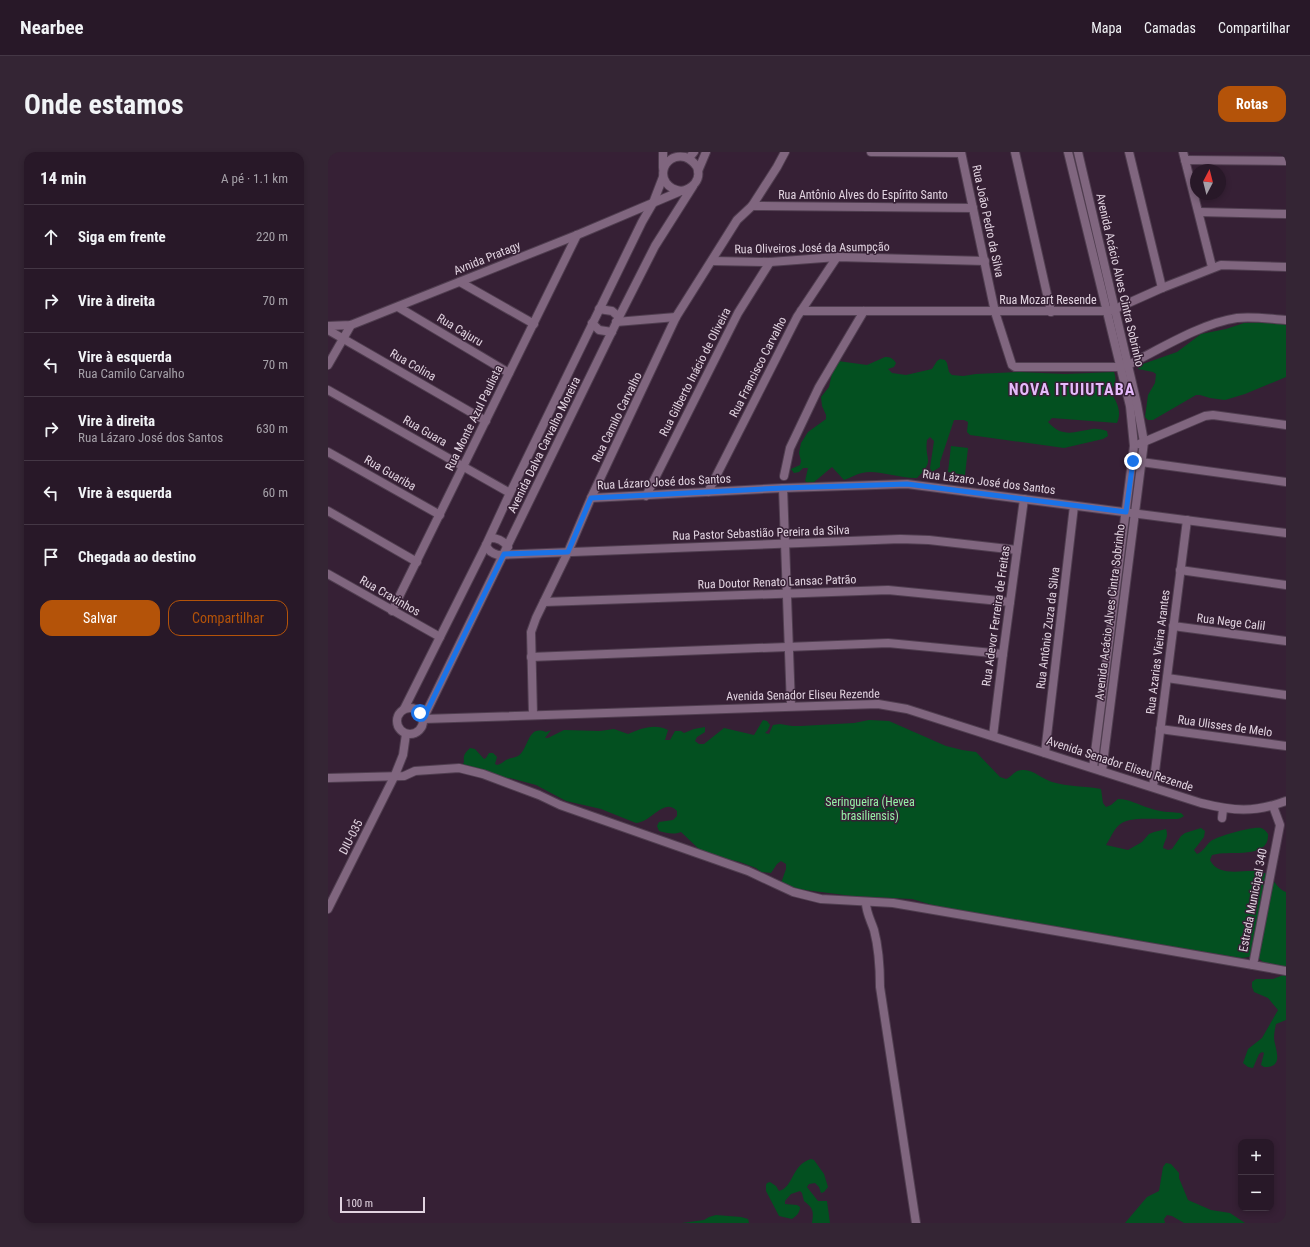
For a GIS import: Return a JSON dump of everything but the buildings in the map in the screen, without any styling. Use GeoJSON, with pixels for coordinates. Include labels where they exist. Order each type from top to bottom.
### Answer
{"type":"FeatureCollection","features":[{"type":"Feature","properties":{"kind":"street"},"geometry":{"type":"LineString","coordinates":[[663,152],[663,173],[665,183],[669,187],[680,191],[687,190],[693,186],[697,179],[698,171],[706,152]]}},
{"type":"Feature","properties":{"kind":"street","name":"Rua Camilo Carvalho"},"geometry":{"type":"LineString","coordinates":[[533,715],[530,632],[676,317],[737,220],[752,206],[786,152]]}},
{"type":"Feature","properties":{"kind":"street"},"geometry":{"type":"LineString","coordinates":[[871,152],[961,153]]}},
{"type":"Feature","properties":{"kind":"street"},"geometry":{"type":"LineString","coordinates":[[1015,152],[1051,312]]}},
{"type":"Feature","properties":{"kind":"street","name":"Avenida Acácio Alves Cintra Sobrinho"},"geometry":{"type":"LineString","coordinates":[[1068,152],[1111,310]]}},
{"type":"Feature","properties":{"kind":"street","name":"Avenida Acácio Alves Cintra Sobrinho"},"geometry":{"type":"LineString","coordinates":[[1078,152],[1124,366],[1134,446],[1131,513],[1102,771]]}},
{"type":"Feature","properties":{"kind":"street"},"geometry":{"type":"LineString","coordinates":[[1129,152],[1162,288]]}},
{"type":"Feature","properties":{"kind":"street","name":"Rua João Pedro da Silva"},"geometry":{"type":"LineString","coordinates":[[961,153],[995,312],[1012,365],[1015,367],[1124,366]]}},
{"type":"Feature","properties":{"kind":"street"},"geometry":{"type":"LineString","coordinates":[[663,173],[667,162],[681,156],[692,155],[693,162],[698,171]]}},
{"type":"Feature","properties":{"kind":"street"},"geometry":{"type":"LineString","coordinates":[[1212,267],[1184,156],[1286,162]]}},
{"type":"Feature","properties":{"kind":"street","name":"Avenida Dalva Carvalho Moreira"},"geometry":{"type":"LineString","coordinates":[[663,173],[653,203],[592,323],[488,541],[404,709],[399,714],[397,720],[398,727],[406,734],[413,734],[419,731],[423,726],[423,719],[618,319],[655,246],[693,186]]}},
{"type":"Feature","properties":{"kind":"street","name":"Avnida Pratagy"},"geometry":{"type":"LineString","coordinates":[[328,326],[351,325],[398,307],[577,235],[680,191]]}},
{"type":"Feature","properties":{"kind":"street","name":"Rua Antônio Alves do Espírito Santo"},"geometry":{"type":"LineString","coordinates":[[752,206],[973,208]]}},
{"type":"Feature","properties":{"kind":"street"},"geometry":{"type":"LineString","coordinates":[[1199,212],[1286,214]]}},
{"type":"Feature","properties":{"kind":"street"},"geometry":{"type":"LineString","coordinates":[[628,214],[638,217],[642,222]]}},
{"type":"Feature","properties":{"kind":"street","name":"Rua Monte Azul Paulista"},"geometry":{"type":"LineString","coordinates":[[392,611],[577,235]]}},
{"type":"Feature","properties":{"kind":"street","name":"Rua Oliveiros José da Asumpção"},"geometry":{"type":"LineString","coordinates":[[712,261],[770,262],[837,257],[985,262]]}},
{"type":"Feature","properties":{"kind":"street","name":"Rua Francisco Carvalho"},"geometry":{"type":"LineString","coordinates":[[708,492],[801,311],[837,257]]}},
{"type":"Feature","properties":{"kind":"street","name":"Rua Gilberto Inácio de Oliveira"},"geometry":{"type":"LineString","coordinates":[[646,496],[738,313],[770,262]]}},
{"type":"Feature","properties":{"kind":"street","name":"Rua Mozart Resende"},"geometry":{"type":"LineString","coordinates":[[801,311],[1051,312],[1111,310],[1212,267],[1221,265],[1286,267]]}},
{"type":"Feature","properties":{"kind":"street"},"geometry":{"type":"LineString","coordinates":[[460,282],[534,324]]}},
{"type":"Feature","properties":{"kind":"street","name":"Rua Cajuru"},"geometry":{"type":"LineString","coordinates":[[398,307],[509,373]]}},
{"type":"Feature","properties":{"kind":"street"},"geometry":{"type":"LineString","coordinates":[[599,309],[612,311],[618,319],[676,317]]}},
{"type":"Feature","properties":{"kind":"street"},"geometry":{"type":"LineString","coordinates":[[784,476],[790,448],[819,387],[864,311]]}},
{"type":"Feature","properties":{"kind":"street"},"geometry":{"type":"LineString","coordinates":[[1124,366],[1193,332],[1222,321],[1239,318],[1286,320]]}},
{"type":"Feature","properties":{"kind":"street"},"geometry":{"type":"LineString","coordinates":[[592,323],[599,330],[612,332]]}},
{"type":"Feature","properties":{"kind":"street"},"geometry":{"type":"LineString","coordinates":[[328,365],[351,325]]}},
{"type":"Feature","properties":{"kind":"street","name":"Rua Colina"},"geometry":{"type":"LineString","coordinates":[[328,330],[486,421]]}},
{"type":"Feature","properties":{"kind":"street","name":"Avenida Acácio Alves Cintra Sobrinho"},"geometry":{"type":"LineString","coordinates":[[1094,768],[1131,513],[1144,442],[1137,404],[1124,366]]}},
{"type":"Feature","properties":{"kind":"street","name":"Rua Guara"},"geometry":{"type":"LineString","coordinates":[[328,390],[510,493]]}},
{"type":"Feature","properties":{"kind":"street"},"geometry":{"type":"LineString","coordinates":[[1134,446],[1205,416],[1213,415],[1286,425]]}},
{"type":"Feature","properties":{"kind":"street","name":"Rua Guariba"},"geometry":{"type":"LineString","coordinates":[[328,452],[440,516]]}},
{"type":"Feature","properties":{"kind":"street"},"geometry":{"type":"LineString","coordinates":[[1141,462],[1286,482]]}},
{"type":"Feature","properties":{"kind":"street","name":"Rua Lázaro José dos Santos"},"geometry":{"type":"LineString","coordinates":[[591,498],[783,488],[907,484],[1286,533]]}},
{"type":"Feature","properties":{"kind":"street"},"geometry":{"type":"LineString","coordinates":[[783,488],[791,706]]}},
{"type":"Feature","properties":{"kind":"street","name":"Rua Adevor Ferreira de Freitas"},"geometry":{"type":"LineString","coordinates":[[994,736],[1003,654],[1024,499]]}},
{"type":"Feature","properties":{"kind":"street","name":"Rua Antônio Zuza da Silva"},"geometry":{"type":"LineString","coordinates":[[1045,753],[1074,506]]}},
{"type":"Feature","properties":{"kind":"street"},"geometry":{"type":"LineString","coordinates":[[328,511],[417,562]]}},
{"type":"Feature","properties":{"kind":"street","name":"Rua Azarias Vieira Arantes"},"geometry":{"type":"LineString","coordinates":[[1153,787],[1187,520]]}},
{"type":"Feature","properties":{"kind":"street"},"geometry":{"type":"LineString","coordinates":[[498,538],[506,544],[506,551],[498,555],[493,554],[487,549],[488,541],[498,538]]}},
{"type":"Feature","properties":{"kind":"street","name":"Rua Pastor Sebastião Pereira da Silva"},"geometry":{"type":"LineString","coordinates":[[506,551],[568,552],[900,539],[929,540],[1017,550]]}},
{"type":"Feature","properties":{"kind":"street"},"geometry":{"type":"LineString","coordinates":[[1180,570],[1286,584]]}},
{"type":"Feature","properties":{"kind":"street","name":"Rua Cravinhos"},"geometry":{"type":"LineString","coordinates":[[328,574],[440,637]]}},
{"type":"Feature","properties":{"kind":"street","name":"Rua Doutor Renato Lansac Patrão"},"geometry":{"type":"LineString","coordinates":[[544,602],[888,590],[1010,602]]}},
{"type":"Feature","properties":{"kind":"street","name":"Rua Nege Calil"},"geometry":{"type":"LineString","coordinates":[[1173,626],[1286,641]]}},
{"type":"Feature","properties":{"kind":"street"},"geometry":{"type":"LineString","coordinates":[[531,657],[888,642],[1003,654]]}},
{"type":"Feature","properties":{"kind":"street"},"geometry":{"type":"LineString","coordinates":[[1166,678],[1286,694]]}},
{"type":"Feature","properties":{"kind":"street","name":"Avenida Senador Eliseu Rezende"},"geometry":{"type":"LineString","coordinates":[[423,719],[878,704],[896,706],[1223,809],[1252,810],[1273,806],[1286,801]]}},
{"type":"Feature","properties":{"kind":"street"},"geometry":{"type":"LineString","coordinates":[[404,709],[414,709],[420,713],[423,719]]}},
{"type":"Feature","properties":{"kind":"street","name":"Rua Ulisses de Melo"},"geometry":{"type":"LineString","coordinates":[[1160,729],[1286,746]]}},
{"type":"Feature","properties":{"kind":"street"},"geometry":{"type":"LineString","coordinates":[[395,775],[403,754],[406,734]]}},
{"type":"Feature","properties":{"kind":"street"},"geometry":{"type":"LineString","coordinates":[[328,778],[395,775],[404,776],[415,771],[438,768],[460,768],[472,771],[539,795],[560,805],[748,871],[792,892],[821,899],[866,903],[893,903],[1253,966]]}},
{"type":"Feature","properties":{"kind":"street","name":"DIU-035"},"geometry":{"type":"LineString","coordinates":[[328,909],[395,775]]}},
{"type":"Feature","properties":{"kind":"street","name":"Estrada Municipal 340"},"geometry":{"type":"LineString","coordinates":[[1273,806],[1280,825],[1253,966],[1286,970]]}},
{"type":"Feature","properties":{"kind":"street"},"geometry":{"type":"LineString","coordinates":[[1222,818],[1223,809]]}},
{"type":"Feature","properties":{"kind":"street"},"geometry":{"type":"LineString","coordinates":[[866,903],[866,909],[874,932],[879,957],[880,987],[916,1223]]}},
{"type":"Feature","properties":{"kind":"green space"},"geometry":{"type":"Polygon","coordinates":[[[1268,322],[1286,324],[1286,377],[1245,394],[1225,400],[1196,395],[1153,420],[1148,420],[1145,417],[1148,395],[1155,383],[1156,374],[1138,369],[1140,365],[1177,352],[1201,334],[1226,329],[1244,323],[1268,322]]]}},
{"type":"Feature","properties":{"kind":"green space"},"geometry":{"type":"Polygon","coordinates":[[[885,357],[891,358],[896,363],[894,367],[888,369],[892,373],[906,375],[932,369],[940,359],[945,360],[949,372],[952,375],[963,376],[1019,372],[1065,374],[1114,372],[1115,382],[1111,392],[1119,411],[1117,423],[1052,418],[1048,422],[1053,427],[1063,432],[1068,433],[1094,429],[1107,431],[1108,436],[1103,439],[1064,448],[970,435],[967,432],[968,422],[964,420],[954,420],[940,462],[940,467],[932,472],[930,468],[934,441],[930,437],[927,440],[926,447],[928,463],[923,472],[917,478],[868,472],[858,474],[844,480],[832,467],[813,483],[809,484],[805,481],[808,468],[803,468],[799,472],[794,473],[791,469],[800,465],[801,461],[799,453],[801,443],[808,432],[826,419],[821,397],[829,387],[832,373],[838,361],[867,365],[885,357]]]}},
{"type":"Feature","properties":{"kind":"green space"},"geometry":{"type":"Polygon","coordinates":[[[951,446],[968,448],[965,475],[948,472],[951,446]]]}},
{"type":"Feature","properties":{"kind":"green space","name":"Seringueira (Hevea brasiliensis)"},"geometry":{"type":"Polygon","coordinates":[[[763,720],[767,721],[770,725],[765,733],[769,734],[773,725],[780,724],[801,726],[854,723],[869,720],[889,721],[946,746],[976,752],[1000,777],[1006,779],[1018,771],[1028,770],[1048,781],[1058,784],[1101,789],[1103,803],[1106,807],[1118,799],[1122,799],[1165,812],[1181,813],[1184,816],[1177,819],[1128,820],[1118,826],[1106,845],[1128,850],[1142,842],[1149,834],[1166,829],[1167,837],[1163,848],[1168,850],[1172,849],[1181,836],[1185,833],[1201,828],[1205,831],[1204,837],[1194,850],[1197,854],[1211,841],[1221,837],[1244,830],[1262,828],[1268,834],[1267,842],[1263,847],[1256,851],[1212,855],[1210,860],[1214,866],[1226,871],[1262,872],[1269,876],[1286,892],[1286,969],[1264,963],[1256,956],[1241,958],[939,907],[912,899],[852,896],[790,888],[781,883],[786,869],[786,864],[781,861],[771,873],[761,872],[756,868],[740,862],[701,851],[681,832],[673,834],[659,831],[657,826],[659,822],[673,820],[677,816],[677,811],[672,807],[663,808],[642,822],[636,823],[601,809],[566,801],[536,785],[510,778],[500,778],[462,766],[465,754],[470,748],[475,749],[484,759],[489,753],[493,753],[497,757],[495,764],[501,764],[507,759],[518,756],[522,753],[532,734],[535,731],[540,730],[546,732],[551,730],[545,738],[548,738],[564,730],[600,731],[614,729],[628,734],[642,729],[658,727],[668,730],[665,740],[670,740],[675,731],[681,731],[684,733],[705,727],[705,732],[697,737],[695,741],[699,744],[704,744],[724,728],[754,735],[763,720]]]}},
{"type":"Feature","properties":{"kind":"green space"},"geometry":{"type":"Polygon","coordinates":[[[1286,974],[1286,1020],[1276,1024],[1274,1034],[1277,1061],[1275,1064],[1264,1067],[1261,1065],[1264,1053],[1262,1052],[1259,1054],[1253,1068],[1248,1067],[1243,1063],[1248,1049],[1262,1038],[1278,1010],[1268,998],[1254,992],[1252,982],[1256,979],[1273,979],[1286,974]]]}},
{"type":"Feature","properties":{"kind":"green space"},"geometry":{"type":"Polygon","coordinates":[[[811,1159],[814,1160],[824,1174],[828,1187],[821,1193],[819,1187],[815,1183],[809,1184],[807,1187],[818,1201],[827,1201],[830,1223],[812,1223],[812,1210],[804,1201],[800,1191],[791,1194],[785,1201],[785,1204],[797,1205],[800,1207],[798,1214],[792,1219],[779,1216],[766,1191],[766,1185],[770,1182],[776,1186],[779,1191],[784,1189],[800,1166],[804,1162],[811,1159]]]}},
{"type":"Feature","properties":{"kind":"green space"},"geometry":{"type":"Polygon","coordinates":[[[1166,1163],[1171,1164],[1179,1173],[1179,1178],[1188,1200],[1211,1210],[1230,1213],[1245,1223],[1184,1223],[1172,1216],[1167,1215],[1164,1219],[1165,1223],[1125,1223],[1147,1197],[1159,1191],[1163,1167],[1166,1163]]]}},
{"type":"Feature","properties":{"kind":"green space"},"geometry":{"type":"Polygon","coordinates":[[[716,1215],[741,1217],[748,1219],[749,1223],[682,1223],[704,1220],[716,1215]]]}},
{"type":"Feature","properties":{"kind":"district","name":"NOVA ITUIUTABA"},"geometry":{"type":"Point","coordinates":[1072,389]}},
{"type":"Feature","properties":{"kind":"route"},"geometry":{"type":"LineString","coordinates":[[420,713],[423,719],[504,554],[568,552],[591,498],[783,488],[907,484],[1126,512],[1133,461]]}}]}
